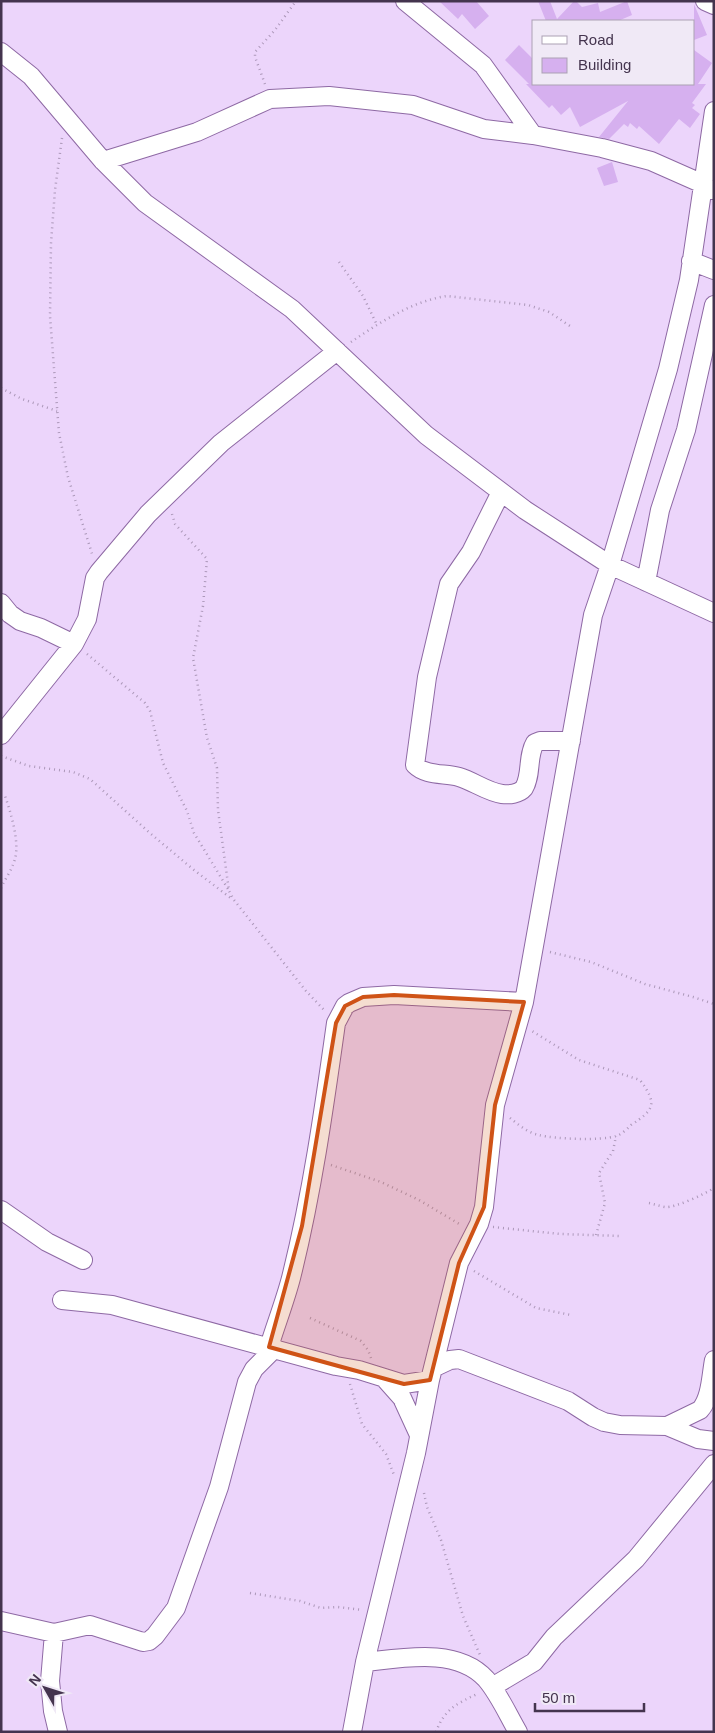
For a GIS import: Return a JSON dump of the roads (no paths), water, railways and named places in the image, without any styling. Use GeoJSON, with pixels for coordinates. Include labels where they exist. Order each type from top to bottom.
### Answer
{"type":"FeatureCollection","features":[{"type":"Feature","properties":{"kind":"street"},"geometry":{"type":"LineString","coordinates":[[405,1],[483,65],[532,135]]}},
{"type":"Feature","properties":{"kind":"street"},"geometry":{"type":"LineString","coordinates":[[706,1],[714,5]]}},
{"type":"Feature","properties":{"kind":"street"},"geometry":{"type":"LineString","coordinates":[[1,52],[32,76],[103,162],[145,203],[292,309],[426,435],[525,510],[610,565],[714,613]]}},
{"type":"Feature","properties":{"kind":"street"},"geometry":{"type":"LineString","coordinates":[[103,162],[197,132],[270,99],[329,96],[401,102],[426,108],[484,129],[532,135],[641,157],[709,188]]}},
{"type":"Feature","properties":{"kind":"street"},"geometry":{"type":"LineString","coordinates":[[352,1732],[365,1662],[459,1263],[479,1224],[484,1208],[494,1105],[524,1002],[593,615],[610,565],[668,369],[709,188],[714,112]]}},
{"type":"Feature","properties":{"kind":"street"},"geometry":{"type":"LineString","coordinates":[[692,261],[714,270]]}},
{"type":"Feature","properties":{"kind":"street"},"geometry":{"type":"LineString","coordinates":[[646,582],[660,510],[686,430],[714,305]]}},
{"type":"Feature","properties":{"kind":"street"},"geometry":{"type":"LineString","coordinates":[[1,735],[74,644],[87,619],[95,578],[148,514],[221,443],[337,352]]}},
{"type":"Feature","properties":{"kind":"street"},"geometry":{"type":"LineString","coordinates":[[501,492],[471,552],[449,584],[427,677],[415,765],[424,771],[459,777],[502,794],[516,793],[523,789],[527,780],[532,748],[535,743],[540,741],[571,741]]}},
{"type":"Feature","properties":{"kind":"street"},"geometry":{"type":"LineString","coordinates":[[1,603],[10,614],[20,621],[41,628],[74,644]]}},
{"type":"Feature","properties":{"kind":"street"},"geometry":{"type":"LineString","coordinates":[[1,1621],[54,1633],[90,1625],[143,1642],[149,1641],[155,1636],[176,1608],[219,1486],[247,1382],[258,1364],[272,1348],[290,1280],[316,1160],[336,1023],[342,1010],[349,1002],[363,997],[394,994],[524,1002]]}},
{"type":"Feature","properties":{"kind":"street"},"geometry":{"type":"LineString","coordinates":[[1,1210],[46,1242],[83,1260]]}},
{"type":"Feature","properties":{"kind":"street"},"geometry":{"type":"LineString","coordinates":[[62,1300],[112,1305],[404,1384],[432,1374],[450,1360],[459,1360],[568,1401],[593,1418],[604,1422],[620,1425],[667,1426],[698,1439],[714,1441]]}},
{"type":"Feature","properties":{"kind":"street"},"geometry":{"type":"LineString","coordinates":[[667,1426],[703,1407],[710,1384],[714,1360]]}},
{"type":"Feature","properties":{"kind":"street"},"geometry":{"type":"LineString","coordinates":[[381,1377],[402,1398],[419,1434]]}},
{"type":"Feature","properties":{"kind":"street"},"geometry":{"type":"LineString","coordinates":[[487,1681],[534,1662],[554,1637],[636,1559],[714,1464]]}},
{"type":"Feature","properties":{"kind":"street"},"geometry":{"type":"LineString","coordinates":[[54,1633],[50,1680],[53,1711],[58,1732]]}},
{"type":"Feature","properties":{"kind":"street"},"geometry":{"type":"LineString","coordinates":[[365,1662],[411,1657],[443,1659],[462,1663],[487,1681],[518,1732]]}}]}
